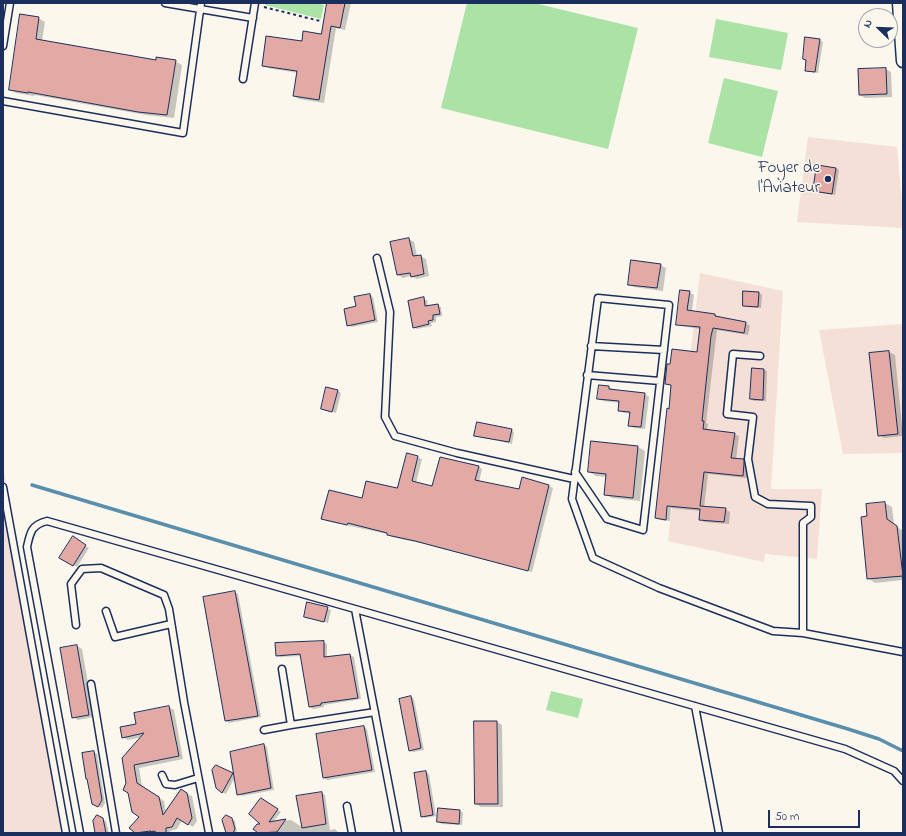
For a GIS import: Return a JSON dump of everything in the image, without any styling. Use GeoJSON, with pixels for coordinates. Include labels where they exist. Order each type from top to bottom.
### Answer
{"type":"FeatureCollection","features":[{"type":"Feature","properties":{"kind":"street"},"geometry":{"type":"LineString","coordinates":[[898,3],[903,61]]}},
{"type":"Feature","properties":{"kind":"lane"},"geometry":{"type":"LineString","coordinates":[[3,46],[10,3]]}},
{"type":"Feature","properties":{"kind":"lane"},"geometry":{"type":"LineString","coordinates":[[165,3],[200,6],[253,18]]}},
{"type":"Feature","properties":{"kind":"lane"},"geometry":{"type":"LineString","coordinates":[[243,79],[255,4]]}},
{"type":"Feature","properties":{"kind":"lane"},"geometry":{"type":"LineString","coordinates":[[3,101],[183,133],[200,6]]}},
{"type":"Feature","properties":{"kind":"lane"},"geometry":{"type":"LineString","coordinates":[[378,258],[390,312],[385,417],[394,436],[457,453],[575,475],[607,519],[643,530],[669,304],[598,298],[591,346],[588,375],[575,475],[572,499],[593,558],[659,588],[773,631],[803,633],[903,652]]}},
{"type":"Feature","properties":{"kind":"lane"},"geometry":{"type":"LineString","coordinates":[[591,346],[664,350]]}},
{"type":"Feature","properties":{"kind":"lane"},"geometry":{"type":"LineString","coordinates":[[760,356],[733,354],[727,414],[753,417],[748,459],[755,497],[768,504],[811,506],[811,517],[803,523],[803,633]]}},
{"type":"Feature","properties":{"kind":"lane"},"geometry":{"type":"LineString","coordinates":[[588,375],[660,381]]}},
{"type":"Feature","properties":{"kind":"lane"},"geometry":{"type":"LineString","coordinates":[[3,487],[66,833]]}},
{"type":"Feature","properties":{"kind":"lane"},"geometry":{"type":"LineString","coordinates":[[80,833],[27,547],[31,530],[39,523],[47,521],[845,749],[894,771],[903,781]]}},
{"type":"Feature","properties":{"kind":"lane"},"geometry":{"type":"LineString","coordinates":[[76,625],[71,584],[82,569],[101,568],[164,595],[169,610],[209,833]]}},
{"type":"Feature","properties":{"kind":"lane"},"geometry":{"type":"LineString","coordinates":[[355,609],[398,833]]}},
{"type":"Feature","properties":{"kind":"lane"},"geometry":{"type":"LineString","coordinates":[[106,611],[115,637],[171,624]]}},
{"type":"Feature","properties":{"kind":"lane"},"geometry":{"type":"LineString","coordinates":[[282,669],[291,725]]}},
{"type":"Feature","properties":{"kind":"lane"},"geometry":{"type":"LineString","coordinates":[[91,684],[116,833]]}},
{"type":"Feature","properties":{"kind":"lane"},"geometry":{"type":"LineString","coordinates":[[695,706],[719,833]]}},
{"type":"Feature","properties":{"kind":"lane"},"geometry":{"type":"LineString","coordinates":[[264,730],[375,712]]}},
{"type":"Feature","properties":{"kind":"lane"},"geometry":{"type":"LineString","coordinates":[[162,775],[166,784],[175,785],[198,778]]}},
{"type":"Feature","properties":{"kind":"lane"},"geometry":{"type":"LineString","coordinates":[[347,806],[352,833]]}},
{"type":"Feature","properties":{"kind":"path"},"geometry":{"type":"LineString","coordinates":[[255,4],[320,21]]}},
{"type":"Feature","properties":{"kind":"shaded area"},"geometry":{"type":"Polygon","coordinates":[[[808,137],[897,147],[903,228],[797,222],[808,137]]]}},
{"type":"Feature","properties":{"kind":"shaded area"},"geometry":{"type":"Polygon","coordinates":[[[700,273],[783,291],[771,489],[822,489],[817,559],[765,554],[764,562],[668,541],[700,273]]]}},
{"type":"Feature","properties":{"kind":"shaded area"},"geometry":{"type":"Polygon","coordinates":[[[903,324],[903,453],[843,454],[819,330],[903,324]]]}},
{"type":"Feature","properties":{"kind":"shaded area"},"geometry":{"type":"Polygon","coordinates":[[[3,466],[9,499],[71,833],[3,833],[3,466]]]}},
{"type":"Feature","properties":{"kind":"green space"},"geometry":{"type":"Polygon","coordinates":[[[266,3],[316,3],[324,5],[321,19],[265,5],[266,3]]]}},
{"type":"Feature","properties":{"kind":"green space"},"geometry":{"type":"Polygon","coordinates":[[[467,3],[534,3],[638,28],[608,149],[441,108],[467,3]]]}},
{"type":"Feature","properties":{"kind":"green space"},"geometry":{"type":"Polygon","coordinates":[[[716,19],[788,33],[781,70],[709,57],[716,19]]]}},
{"type":"Feature","properties":{"kind":"green space"},"geometry":{"type":"Polygon","coordinates":[[[724,78],[778,91],[762,157],[708,143],[724,78]]]}},
{"type":"Feature","properties":{"kind":"green space"},"geometry":{"type":"Polygon","coordinates":[[[551,691],[583,699],[578,718],[546,710],[551,691]]]}},
{"type":"Feature","properties":{"kind":"building"},"geometry":{"type":"Polygon","coordinates":[[[327,3],[345,3],[340,28],[331,26],[319,100],[293,96],[297,71],[262,66],[266,36],[302,41],[303,31],[321,34],[327,3]]]}},
{"type":"Feature","properties":{"kind":"building"},"geometry":{"type":"Polygon","coordinates":[[[20,14],[39,17],[36,39],[156,60],[156,57],[176,60],[167,115],[138,112],[28,92],[9,90],[20,14]]]}},
{"type":"Feature","properties":{"kind":"building"},"geometry":{"type":"Polygon","coordinates":[[[805,37],[820,39],[815,72],[805,71],[806,60],[803,59],[805,37]]]}},
{"type":"Feature","properties":{"kind":"building"},"geometry":{"type":"Polygon","coordinates":[[[886,68],[887,94],[859,95],[858,69],[886,68]]]}},
{"type":"Feature","properties":{"kind":"building"},"geometry":{"type":"Polygon","coordinates":[[[817,165],[836,168],[832,194],[813,191],[817,165]]]}},
{"type":"Feature","properties":{"kind":"building"},"geometry":{"type":"Polygon","coordinates":[[[409,238],[413,256],[421,255],[424,274],[411,277],[410,273],[397,275],[390,242],[409,238]]]}},
{"type":"Feature","properties":{"kind":"building"},"geometry":{"type":"Polygon","coordinates":[[[631,260],[661,264],[657,288],[628,285],[631,260]]]}},
{"type":"Feature","properties":{"kind":"building"},"geometry":{"type":"Polygon","coordinates":[[[680,290],[690,291],[687,310],[715,314],[715,316],[746,322],[744,333],[713,328],[711,336],[702,421],[704,421],[703,429],[735,433],[731,458],[744,459],[743,476],[704,472],[700,506],[726,508],[724,522],[699,520],[700,509],[667,506],[666,520],[655,518],[667,408],[669,409],[671,385],[665,384],[667,364],[670,364],[672,349],[697,352],[700,327],[676,325],[680,290]]]}},
{"type":"Feature","properties":{"kind":"building"},"geometry":{"type":"Polygon","coordinates":[[[743,291],[759,292],[758,307],[743,306],[743,291]]]}},
{"type":"Feature","properties":{"kind":"building"},"geometry":{"type":"Polygon","coordinates":[[[370,294],[375,320],[347,326],[344,309],[356,306],[354,297],[370,294]]]}},
{"type":"Feature","properties":{"kind":"building"},"geometry":{"type":"Polygon","coordinates":[[[424,297],[425,306],[438,304],[440,314],[433,315],[433,320],[428,321],[429,324],[413,328],[408,301],[424,297]]]}},
{"type":"Feature","properties":{"kind":"building"},"geometry":{"type":"Polygon","coordinates":[[[889,351],[898,434],[878,436],[869,353],[889,351]]]}},
{"type":"Feature","properties":{"kind":"building"},"geometry":{"type":"Polygon","coordinates":[[[752,368],[764,369],[763,400],[750,399],[752,368]]]}},
{"type":"Feature","properties":{"kind":"building"},"geometry":{"type":"Polygon","coordinates":[[[599,385],[609,386],[609,389],[645,393],[641,427],[628,426],[630,412],[618,411],[619,401],[597,399],[599,385]]]}},
{"type":"Feature","properties":{"kind":"building"},"geometry":{"type":"Polygon","coordinates":[[[326,387],[338,390],[332,412],[321,409],[326,387]]]}},
{"type":"Feature","properties":{"kind":"building"},"geometry":{"type":"Polygon","coordinates":[[[477,422],[512,429],[509,442],[474,436],[477,422]]]}},
{"type":"Feature","properties":{"kind":"building"},"geometry":{"type":"Polygon","coordinates":[[[591,441],[638,446],[633,498],[604,495],[606,474],[588,472],[591,441]]]}},
{"type":"Feature","properties":{"kind":"building"},"geometry":{"type":"Polygon","coordinates":[[[407,453],[418,456],[412,481],[432,486],[440,457],[479,466],[475,480],[519,489],[522,477],[549,485],[528,571],[387,535],[387,533],[348,523],[347,525],[321,519],[329,490],[362,498],[366,481],[397,488],[407,453]]]}},
{"type":"Feature","properties":{"kind":"building"},"geometry":{"type":"Polygon","coordinates":[[[885,502],[887,519],[897,526],[903,576],[867,579],[861,517],[867,516],[866,504],[885,502]]]}},
{"type":"Feature","properties":{"kind":"building"},"geometry":{"type":"Polygon","coordinates":[[[73,536],[86,545],[73,566],[59,558],[73,536]]]}},
{"type":"Feature","properties":{"kind":"building"},"geometry":{"type":"Polygon","coordinates":[[[235,591],[258,716],[225,721],[203,597],[235,591]]]}},
{"type":"Feature","properties":{"kind":"building"},"geometry":{"type":"Polygon","coordinates":[[[307,602],[328,607],[324,622],[304,617],[307,602]]]}},
{"type":"Feature","properties":{"kind":"building"},"geometry":{"type":"Polygon","coordinates":[[[324,641],[324,657],[350,654],[358,698],[321,703],[321,705],[309,707],[300,654],[276,656],[275,643],[324,641]]]}},
{"type":"Feature","properties":{"kind":"building"},"geometry":{"type":"Polygon","coordinates":[[[77,645],[89,715],[72,718],[60,648],[77,645]]]}},
{"type":"Feature","properties":{"kind":"building"},"geometry":{"type":"Polygon","coordinates":[[[411,696],[421,748],[409,751],[399,699],[411,696]]]}},
{"type":"Feature","properties":{"kind":"building"},"geometry":{"type":"Polygon","coordinates":[[[169,706],[179,756],[134,765],[137,783],[159,797],[163,815],[181,789],[187,793],[192,818],[188,825],[177,818],[172,827],[166,828],[166,833],[156,833],[155,831],[150,832],[151,831],[135,833],[129,828],[139,817],[132,812],[128,793],[123,790],[126,783],[122,758],[144,733],[122,738],[120,727],[136,724],[134,713],[169,706]]]}},
{"type":"Feature","properties":{"kind":"building"},"geometry":{"type":"Polygon","coordinates":[[[474,721],[497,721],[498,804],[475,804],[474,721]]]}},
{"type":"Feature","properties":{"kind":"building"},"geometry":{"type":"Polygon","coordinates":[[[364,726],[372,770],[323,778],[316,734],[364,726]]]}},
{"type":"Feature","properties":{"kind":"building"},"geometry":{"type":"Polygon","coordinates":[[[264,744],[271,788],[237,795],[230,752],[264,744]]]}},
{"type":"Feature","properties":{"kind":"building"},"geometry":{"type":"Polygon","coordinates":[[[94,751],[102,800],[98,807],[92,804],[82,753],[94,751]]]}},
{"type":"Feature","properties":{"kind":"building"},"geometry":{"type":"Polygon","coordinates":[[[216,765],[233,773],[222,793],[216,788],[212,770],[216,765]]]}},
{"type":"Feature","properties":{"kind":"building"},"geometry":{"type":"Polygon","coordinates":[[[426,771],[433,815],[421,817],[414,773],[426,771]]]}},
{"type":"Feature","properties":{"kind":"building"},"geometry":{"type":"Polygon","coordinates":[[[322,792],[326,824],[302,828],[296,796],[322,792]]]}},
{"type":"Feature","properties":{"kind":"building"},"geometry":{"type":"Polygon","coordinates":[[[261,798],[278,809],[269,822],[286,819],[277,832],[258,833],[253,829],[257,824],[260,824],[249,814],[261,798]]]}},
{"type":"Feature","properties":{"kind":"building"},"geometry":{"type":"Polygon","coordinates":[[[438,808],[460,810],[459,824],[437,822],[438,808]]]}},
{"type":"Feature","properties":{"kind":"building"},"geometry":{"type":"Polygon","coordinates":[[[97,815],[103,818],[106,833],[95,833],[93,821],[97,815]]]}},
{"type":"Feature","properties":{"kind":"building"},"geometry":{"type":"Polygon","coordinates":[[[226,815],[232,818],[235,829],[233,833],[226,833],[222,820],[226,815]]]}},
{"type":"Feature","properties":{"kind":"waterway"},"geometry":{"type":"LineString","coordinates":[[32,485],[848,729],[879,739],[903,751]]}},
{"type":"Feature","properties":{"kind":"place","name":"Foyer de l'Aviateur"},"geometry":{"type":"Point","coordinates":[828,179]}}]}
